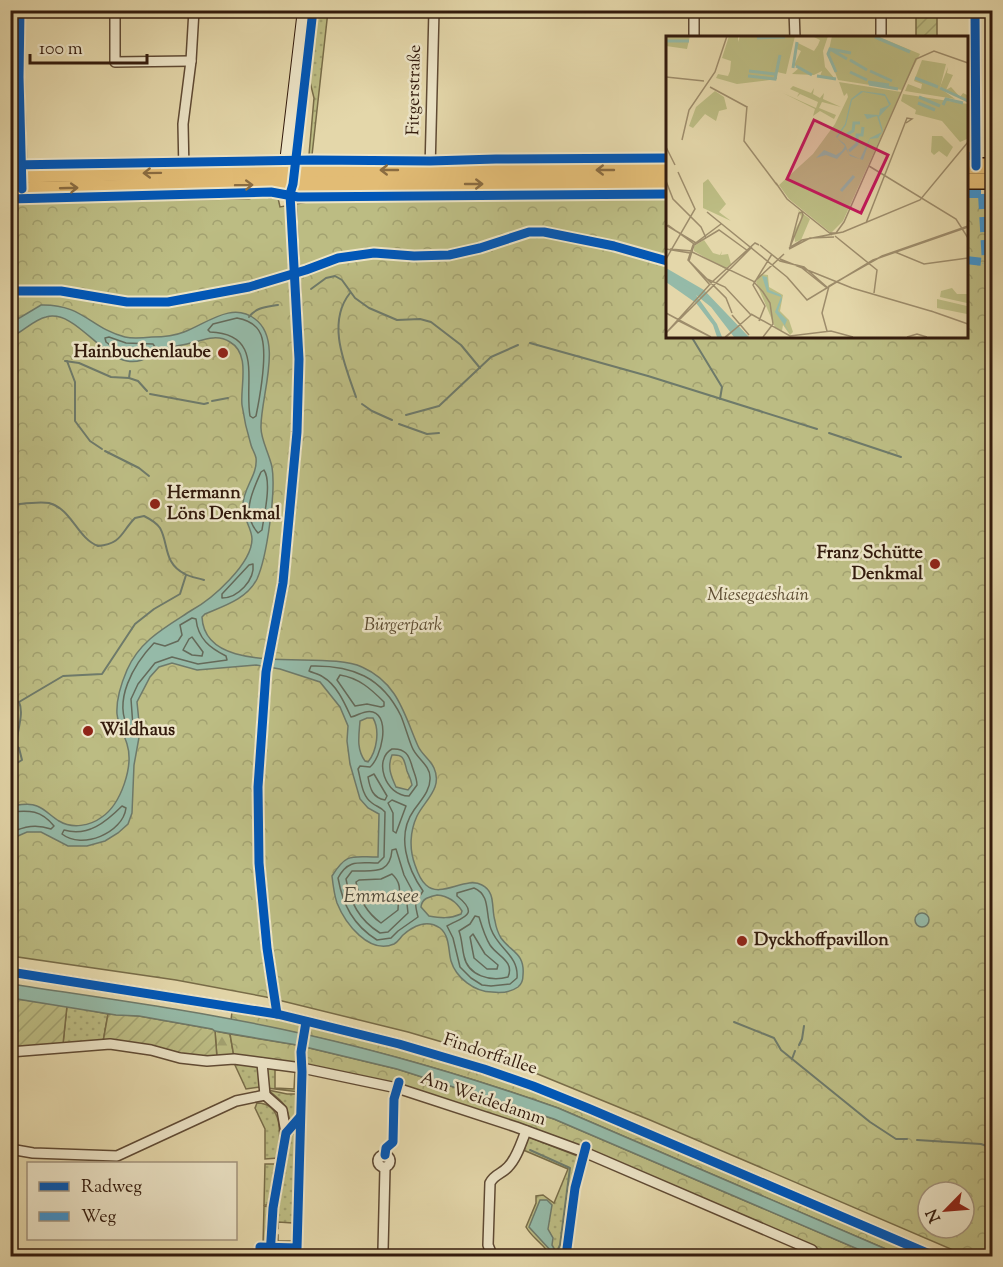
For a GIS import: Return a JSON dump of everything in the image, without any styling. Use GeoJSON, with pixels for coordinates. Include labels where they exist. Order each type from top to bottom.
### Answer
{"type":"FeatureCollection","features":[{"type":"Feature","properties":{"kind":"main road"},"geometry":{"type":"LineString","coordinates":[[289,178],[288,154],[305,10]]}},
{"type":"Feature","properties":{"kind":"main road"},"geometry":{"type":"LineString","coordinates":[[971,166],[993,166]]}},
{"type":"Feature","properties":{"kind":"main road"},"geometry":{"type":"LineString","coordinates":[[16,182],[184,172],[289,178],[430,170],[666,170]]}},
{"type":"Feature","properties":{"kind":"main road"},"geometry":{"type":"LineString","coordinates":[[16,182],[289,178],[666,183]]}},
{"type":"Feature","properties":{"kind":"main road"},"geometry":{"type":"LineString","coordinates":[[967,181],[993,181]]}},
{"type":"Feature","properties":{"kind":"street"},"geometry":{"type":"LineString","coordinates":[[16,182],[20,10]]}},
{"type":"Feature","properties":{"kind":"street"},"geometry":{"type":"LineString","coordinates":[[115,10],[115,62],[191,61]]}},
{"type":"Feature","properties":{"kind":"street"},"geometry":{"type":"LineString","coordinates":[[184,172],[183,124],[191,61],[194,10]]}},
{"type":"Feature","properties":{"kind":"street","name":"Fitgerstraße"},"geometry":{"type":"LineString","coordinates":[[430,170],[434,10]]}},
{"type":"Feature","properties":{"kind":"street"},"geometry":{"type":"LineString","coordinates":[[694,10],[694,36]]}},
{"type":"Feature","properties":{"kind":"street"},"geometry":{"type":"LineString","coordinates":[[795,10],[795,36]]}},
{"type":"Feature","properties":{"kind":"street"},"geometry":{"type":"LineString","coordinates":[[881,10],[881,36]]}},
{"type":"Feature","properties":{"kind":"street"},"geometry":{"type":"LineString","coordinates":[[971,166],[975,10]]}},
{"type":"Feature","properties":{"kind":"street"},"geometry":{"type":"LineString","coordinates":[[277,1014],[266,940],[257,828],[259,747],[266,672],[283,583],[297,432],[299,359],[289,178]]}},
{"type":"Feature","properties":{"kind":"street","name":"Findorffallee"},"geometry":{"type":"LineString","coordinates":[[10,972],[277,1014],[399,1044],[484,1069],[533,1086],[934,1257]]}},
{"type":"Feature","properties":{"kind":"street","name":"Am Weidedamm"},"geometry":{"type":"LineString","coordinates":[[10,1052],[110,1044],[151,1050],[180,1058],[207,1061],[234,1059],[302,1068],[397,1088],[584,1152],[812,1250],[816,1257]]}},
{"type":"Feature","properties":{"kind":"street"},"geometry":{"type":"LineString","coordinates":[[261,1063],[265,1095],[282,1110],[286,1133],[273,1208],[270,1257]]}},
{"type":"Feature","properties":{"kind":"street"},"geometry":{"type":"LineString","coordinates":[[10,1149],[33,1153],[117,1156],[236,1101],[265,1095]]}},
{"type":"Feature","properties":{"kind":"street"},"geometry":{"type":"LineString","coordinates":[[494,1256],[488,1245],[490,1183],[492,1178],[504,1172],[512,1163],[526,1131]]}},
{"type":"Feature","properties":{"kind":"street"},"geometry":{"type":"LineString","coordinates":[[384,1257],[382,1250],[385,1168]]}},
{"type":"Feature","properties":{"kind":"green space"},"geometry":{"type":"Polygon","coordinates":[[[314,11],[328,11],[312,155],[309,155],[314,98],[307,70],[314,11]]]}},
{"type":"Feature","properties":{"kind":"green space"},"geometry":{"type":"Polygon","coordinates":[[[916,11],[937,11],[937,36],[916,36],[916,11]]]}},
{"type":"Feature","properties":{"kind":"green space"},"geometry":{"type":"Polygon","coordinates":[[[305,86],[306,103],[300,155],[297,155],[305,86]]]}},
{"type":"Feature","properties":{"kind":"green space"},"geometry":{"type":"Polygon","coordinates":[[[986,86],[992,86],[992,111],[986,111],[986,86]]]}},
{"type":"Feature","properties":{"kind":"green space","name":"Bürgerpark"},"geometry":{"type":"Polygon","coordinates":[[[255,193],[264,195],[264,193],[269,193],[269,198],[278,198],[280,207],[324,199],[666,197],[666,338],[967,338],[967,196],[992,195],[992,1256],[967,1256],[930,1240],[976,1240],[976,1180],[916,1180],[916,1234],[650,1120],[483,1054],[408,1032],[266,997],[176,980],[11,956],[11,200],[141,198],[144,200],[249,199],[255,197],[255,193]]]}},
{"type":"Feature","properties":{"kind":"green space"},"geometry":{"type":"Polygon","coordinates":[[[11,998],[67,1006],[63,1044],[11,1048],[11,998]]]}},
{"type":"Feature","properties":{"kind":"green space"},"geometry":{"type":"Polygon","coordinates":[[[67,1006],[108,1014],[103,1042],[63,1044],[67,1006]]]}},
{"type":"Feature","properties":{"kind":"green space"},"geometry":{"type":"Polygon","coordinates":[[[232,1012],[276,1018],[398,1048],[529,1089],[925,1256],[902,1256],[558,1108],[396,1057],[231,1020],[232,1012]]]}},
{"type":"Feature","properties":{"kind":"green space"},"geometry":{"type":"Polygon","coordinates":[[[108,1014],[139,1016],[212,1029],[215,1031],[217,1058],[207,1059],[103,1042],[108,1014]]]}},
{"type":"Feature","properties":{"kind":"green space"},"geometry":{"type":"Polygon","coordinates":[[[215,1031],[230,1034],[234,1057],[217,1058],[215,1031]]]}},
{"type":"Feature","properties":{"kind":"green space"},"geometry":{"type":"Polygon","coordinates":[[[230,1034],[297,1045],[397,1069],[554,1119],[874,1256],[820,1254],[816,1249],[706,1201],[396,1086],[234,1057],[230,1034]]]}},
{"type":"Feature","properties":{"kind":"green space"},"geometry":{"type":"Polygon","coordinates":[[[234,1063],[256,1066],[259,1069],[260,1087],[246,1089],[234,1063]]]}},
{"type":"Feature","properties":{"kind":"green space"},"geometry":{"type":"Polygon","coordinates":[[[268,1067],[282,1070],[275,1070],[275,1088],[294,1089],[295,1071],[299,1070],[299,1092],[267,1088],[265,1069],[268,1067]]]}},
{"type":"Feature","properties":{"kind":"green space"},"geometry":{"type":"Polygon","coordinates":[[[268,1090],[299,1094],[298,1117],[291,1128],[285,1106],[268,1090]]]}},
{"type":"Feature","properties":{"kind":"green space"},"geometry":{"type":"Polygon","coordinates":[[[257,1103],[266,1105],[276,1115],[280,1132],[278,1158],[265,1159],[265,1129],[255,1108],[257,1103]]]}},
{"type":"Feature","properties":{"kind":"green space"},"geometry":{"type":"Polygon","coordinates":[[[291,1132],[297,1136],[294,1242],[291,1245],[274,1244],[276,1235],[278,1235],[278,1241],[293,1241],[293,1223],[278,1222],[278,1228],[275,1226],[291,1132]]]}},
{"type":"Feature","properties":{"kind":"green space"},"geometry":{"type":"Polygon","coordinates":[[[529,1137],[580,1157],[571,1203],[565,1256],[550,1253],[526,1227],[536,1203],[536,1196],[543,1195],[554,1203],[568,1169],[521,1149],[529,1137]]]}},
{"type":"Feature","properties":{"kind":"green space"},"geometry":{"type":"Polygon","coordinates":[[[265,1164],[277,1166],[270,1205],[264,1205],[265,1164]]]}},
{"type":"Feature","properties":{"kind":"green space"},"geometry":{"type":"Polygon","coordinates":[[[264,1206],[269,1207],[266,1231],[269,1243],[263,1245],[264,1206]]]}},
{"type":"Feature","properties":{"kind":"water","name":"Emmasee"},"geometry":{"type":"Polygon","coordinates":[[[41,305],[67,308],[113,333],[131,338],[176,334],[219,316],[237,312],[255,319],[264,328],[269,355],[261,428],[273,478],[267,540],[261,569],[253,586],[241,597],[202,617],[208,636],[223,649],[244,656],[344,662],[362,667],[384,682],[392,691],[404,711],[418,746],[434,768],[436,775],[435,788],[417,816],[412,834],[413,859],[420,878],[432,889],[446,889],[468,883],[475,883],[486,888],[491,896],[499,934],[522,962],[523,979],[518,987],[509,991],[495,992],[479,990],[467,983],[457,973],[451,961],[446,935],[435,925],[416,926],[395,943],[385,946],[367,941],[352,928],[337,903],[332,876],[346,859],[378,857],[379,814],[368,808],[360,799],[350,764],[348,726],[340,707],[320,682],[280,669],[256,665],[197,670],[172,663],[159,667],[150,677],[137,702],[140,732],[134,765],[132,813],[128,824],[105,841],[87,846],[68,846],[41,832],[27,832],[11,839],[11,806],[34,805],[59,821],[75,826],[97,820],[115,803],[124,784],[129,763],[127,744],[117,714],[119,692],[127,670],[146,642],[210,598],[230,580],[245,559],[252,539],[243,509],[244,499],[253,476],[256,458],[251,447],[242,405],[243,371],[240,354],[236,347],[225,339],[208,338],[167,348],[133,362],[117,357],[77,326],[56,316],[46,317],[32,323],[11,337],[11,323],[41,305]],[[373,718],[360,721],[359,742],[360,752],[368,762],[374,752],[377,734],[373,718]],[[392,755],[390,764],[396,787],[408,790],[412,785],[403,759],[392,755]],[[437,895],[426,898],[421,907],[429,916],[445,918],[461,914],[460,907],[448,898],[437,895]]]}},
{"type":"Feature","properties":{"kind":"water"},"geometry":{"type":"Polygon","coordinates":[[[919,913],[925,913],[929,920],[925,927],[919,927],[915,923],[915,917],[919,913]]]}},
{"type":"Feature","properties":{"kind":"water"},"geometry":{"type":"Polygon","coordinates":[[[11,984],[248,1022],[351,1045],[455,1074],[558,1108],[902,1256],[874,1256],[554,1119],[397,1069],[297,1045],[212,1029],[11,998],[11,984]]]}},
{"type":"Feature","properties":{"kind":"water"},"geometry":{"type":"Polygon","coordinates":[[[540,1200],[547,1200],[552,1205],[548,1229],[553,1238],[552,1245],[555,1250],[552,1252],[529,1227],[540,1200]]]}},
{"type":"Feature","properties":{"kind":"waterway"},"geometry":{"type":"LineString","coordinates":[[311,289],[326,278],[335,276],[342,280],[355,298],[369,308],[397,320],[420,319],[431,322],[461,345],[480,368]]}},
{"type":"Feature","properties":{"kind":"waterway"},"geometry":{"type":"LineString","coordinates":[[350,293],[339,317],[338,331],[343,358],[356,397]]}},
{"type":"Feature","properties":{"kind":"waterway"},"geometry":{"type":"LineString","coordinates":[[249,317],[258,309],[278,305]]}},
{"type":"Feature","properties":{"kind":"waterway"},"geometry":{"type":"LineString","coordinates":[[692,338],[722,387],[720,399]]}},
{"type":"Feature","properties":{"kind":"waterway"},"geometry":{"type":"LineString","coordinates":[[530,343],[648,376],[817,429]]}},
{"type":"Feature","properties":{"kind":"waterway"},"geometry":{"type":"LineString","coordinates":[[406,415],[439,406],[491,357],[518,345]]}},
{"type":"Feature","properties":{"kind":"waterway"},"geometry":{"type":"LineString","coordinates":[[65,361],[79,363],[111,377],[138,381],[147,391]]}},
{"type":"Feature","properties":{"kind":"waterway"},"geometry":{"type":"LineString","coordinates":[[67,361],[75,382],[75,421],[90,441],[102,449]]}},
{"type":"Feature","properties":{"kind":"waterway"},"geometry":{"type":"LineString","coordinates":[[129,378],[130,371]]}},
{"type":"Feature","properties":{"kind":"waterway"},"geometry":{"type":"LineString","coordinates":[[150,394],[208,403]]}},
{"type":"Feature","properties":{"kind":"waterway"},"geometry":{"type":"LineString","coordinates":[[212,401],[228,398]]}},
{"type":"Feature","properties":{"kind":"waterway"},"geometry":{"type":"LineString","coordinates":[[362,404],[392,420]]}},
{"type":"Feature","properties":{"kind":"waterway"},"geometry":{"type":"LineString","coordinates":[[399,424],[427,434],[439,433]]}},
{"type":"Feature","properties":{"kind":"waterway"},"geometry":{"type":"LineString","coordinates":[[829,433],[901,457]]}},
{"type":"Feature","properties":{"kind":"waterway"},"geometry":{"type":"LineString","coordinates":[[105,451],[139,468],[149,476]]}},
{"type":"Feature","properties":{"kind":"waterway"},"geometry":{"type":"LineString","coordinates":[[10,505],[40,502],[57,506],[85,537],[98,546],[117,540],[135,518],[144,516],[160,528],[170,559],[178,570],[204,580]]}},
{"type":"Feature","properties":{"kind":"waterway"},"geometry":{"type":"LineString","coordinates":[[10,699],[19,702],[63,676],[102,674],[135,624],[154,609],[180,594],[186,575]]}},
{"type":"Feature","properties":{"kind":"waterway"},"geometry":{"type":"LineString","coordinates":[[17,763],[22,760],[17,747],[21,713],[19,702]]}},
{"type":"Feature","properties":{"kind":"waterway"},"geometry":{"type":"LineString","coordinates":[[734,1022],[774,1038],[781,1050],[870,1122],[896,1139],[907,1139]]}},
{"type":"Feature","properties":{"kind":"waterway"},"geometry":{"type":"LineString","coordinates":[[799,1045],[804,1026]]}},
{"type":"Feature","properties":{"kind":"waterway"},"geometry":{"type":"LineString","coordinates":[[792,1059],[795,1051]]}},
{"type":"Feature","properties":{"kind":"waterway"},"geometry":{"type":"LineString","coordinates":[[917,1140],[981,1144],[992,1148]]}},
{"type":"Feature","properties":{"kind":"waterway"},"geometry":{"type":"LineString","coordinates":[[530,1150],[570,1168],[560,1245],[555,1256]]}},
{"type":"Feature","properties":{"kind":"marked path"},"geometry":{"type":"LineString","coordinates":[[967,156],[992,156]]}},
{"type":"Feature","properties":{"kind":"marked path"},"geometry":{"type":"LineString","coordinates":[[967,194],[992,194]]}},
{"type":"Feature","properties":{"kind":"marked path"},"geometry":{"type":"LineString","coordinates":[[982,194],[986,263]]}},
{"type":"Feature","properties":{"kind":"marked path"},"geometry":{"type":"LineString","coordinates":[[967,260],[992,263]]}},
{"type":"Feature","properties":{"kind":"cycle path"},"geometry":{"type":"LineString","coordinates":[[20,10],[22,189]]}},
{"type":"Feature","properties":{"kind":"cycle path"},"geometry":{"type":"LineString","coordinates":[[277,1014],[267,948],[259,863],[258,787],[266,672],[283,583],[297,432],[299,359],[290,194],[313,10]]}},
{"type":"Feature","properties":{"kind":"cycle path"},"geometry":{"type":"LineString","coordinates":[[975,10],[976,166]]}},
{"type":"Feature","properties":{"kind":"cycle path"},"geometry":{"type":"LineString","coordinates":[[10,165],[666,158]]}},
{"type":"Feature","properties":{"kind":"cycle path"},"geometry":{"type":"LineString","coordinates":[[10,199],[271,192],[298,197],[666,194]]}},
{"type":"Feature","properties":{"kind":"cycle path"},"geometry":{"type":"LineString","coordinates":[[10,291],[61,291],[127,302],[168,302],[249,287],[338,258],[374,253],[414,256],[449,255],[480,248],[529,232],[544,232],[614,246],[666,261]]}},
{"type":"Feature","properties":{"kind":"cycle path"},"geometry":{"type":"LineString","coordinates":[[10,972],[277,1014],[399,1044],[484,1069],[590,1109],[934,1256]]}},
{"type":"Feature","properties":{"kind":"cycle path"},"geometry":{"type":"LineString","coordinates":[[260,1256],[260,1247],[297,1248],[301,1052],[306,1022]]}},
{"type":"Feature","properties":{"kind":"cycle path"},"geometry":{"type":"LineString","coordinates":[[385,1155],[386,1148],[393,1142],[394,1099],[399,1082]]}},
{"type":"Feature","properties":{"kind":"cycle path"},"geometry":{"type":"LineString","coordinates":[[270,1256],[273,1208],[286,1133],[300,1117]]}},
{"type":"Feature","properties":{"kind":"cycle path"},"geometry":{"type":"LineString","coordinates":[[566,1256],[575,1188],[586,1146]]}},
{"type":"Feature","properties":{"kind":"place","name":"Hainbuchenlaube"},"geometry":{"type":"Point","coordinates":[223,353]}},
{"type":"Feature","properties":{"kind":"place","name":"Hermann Löns Denkmal"},"geometry":{"type":"Point","coordinates":[155,504]}},
{"type":"Feature","properties":{"kind":"place","name":"Franz Schütte Denkmal"},"geometry":{"type":"Point","coordinates":[935,564]}},
{"type":"Feature","properties":{"kind":"place","name":"Wildhaus"},"geometry":{"type":"Point","coordinates":[88,731]}},
{"type":"Feature","properties":{"kind":"place","name":"Dyckhoffpavillon"},"geometry":{"type":"Point","coordinates":[742,941]}},
{"type":"Feature","properties":{"kind":"park label","name":"Miesegaeshain"},"geometry":{"type":"Point","coordinates":[758,596]}}]}
